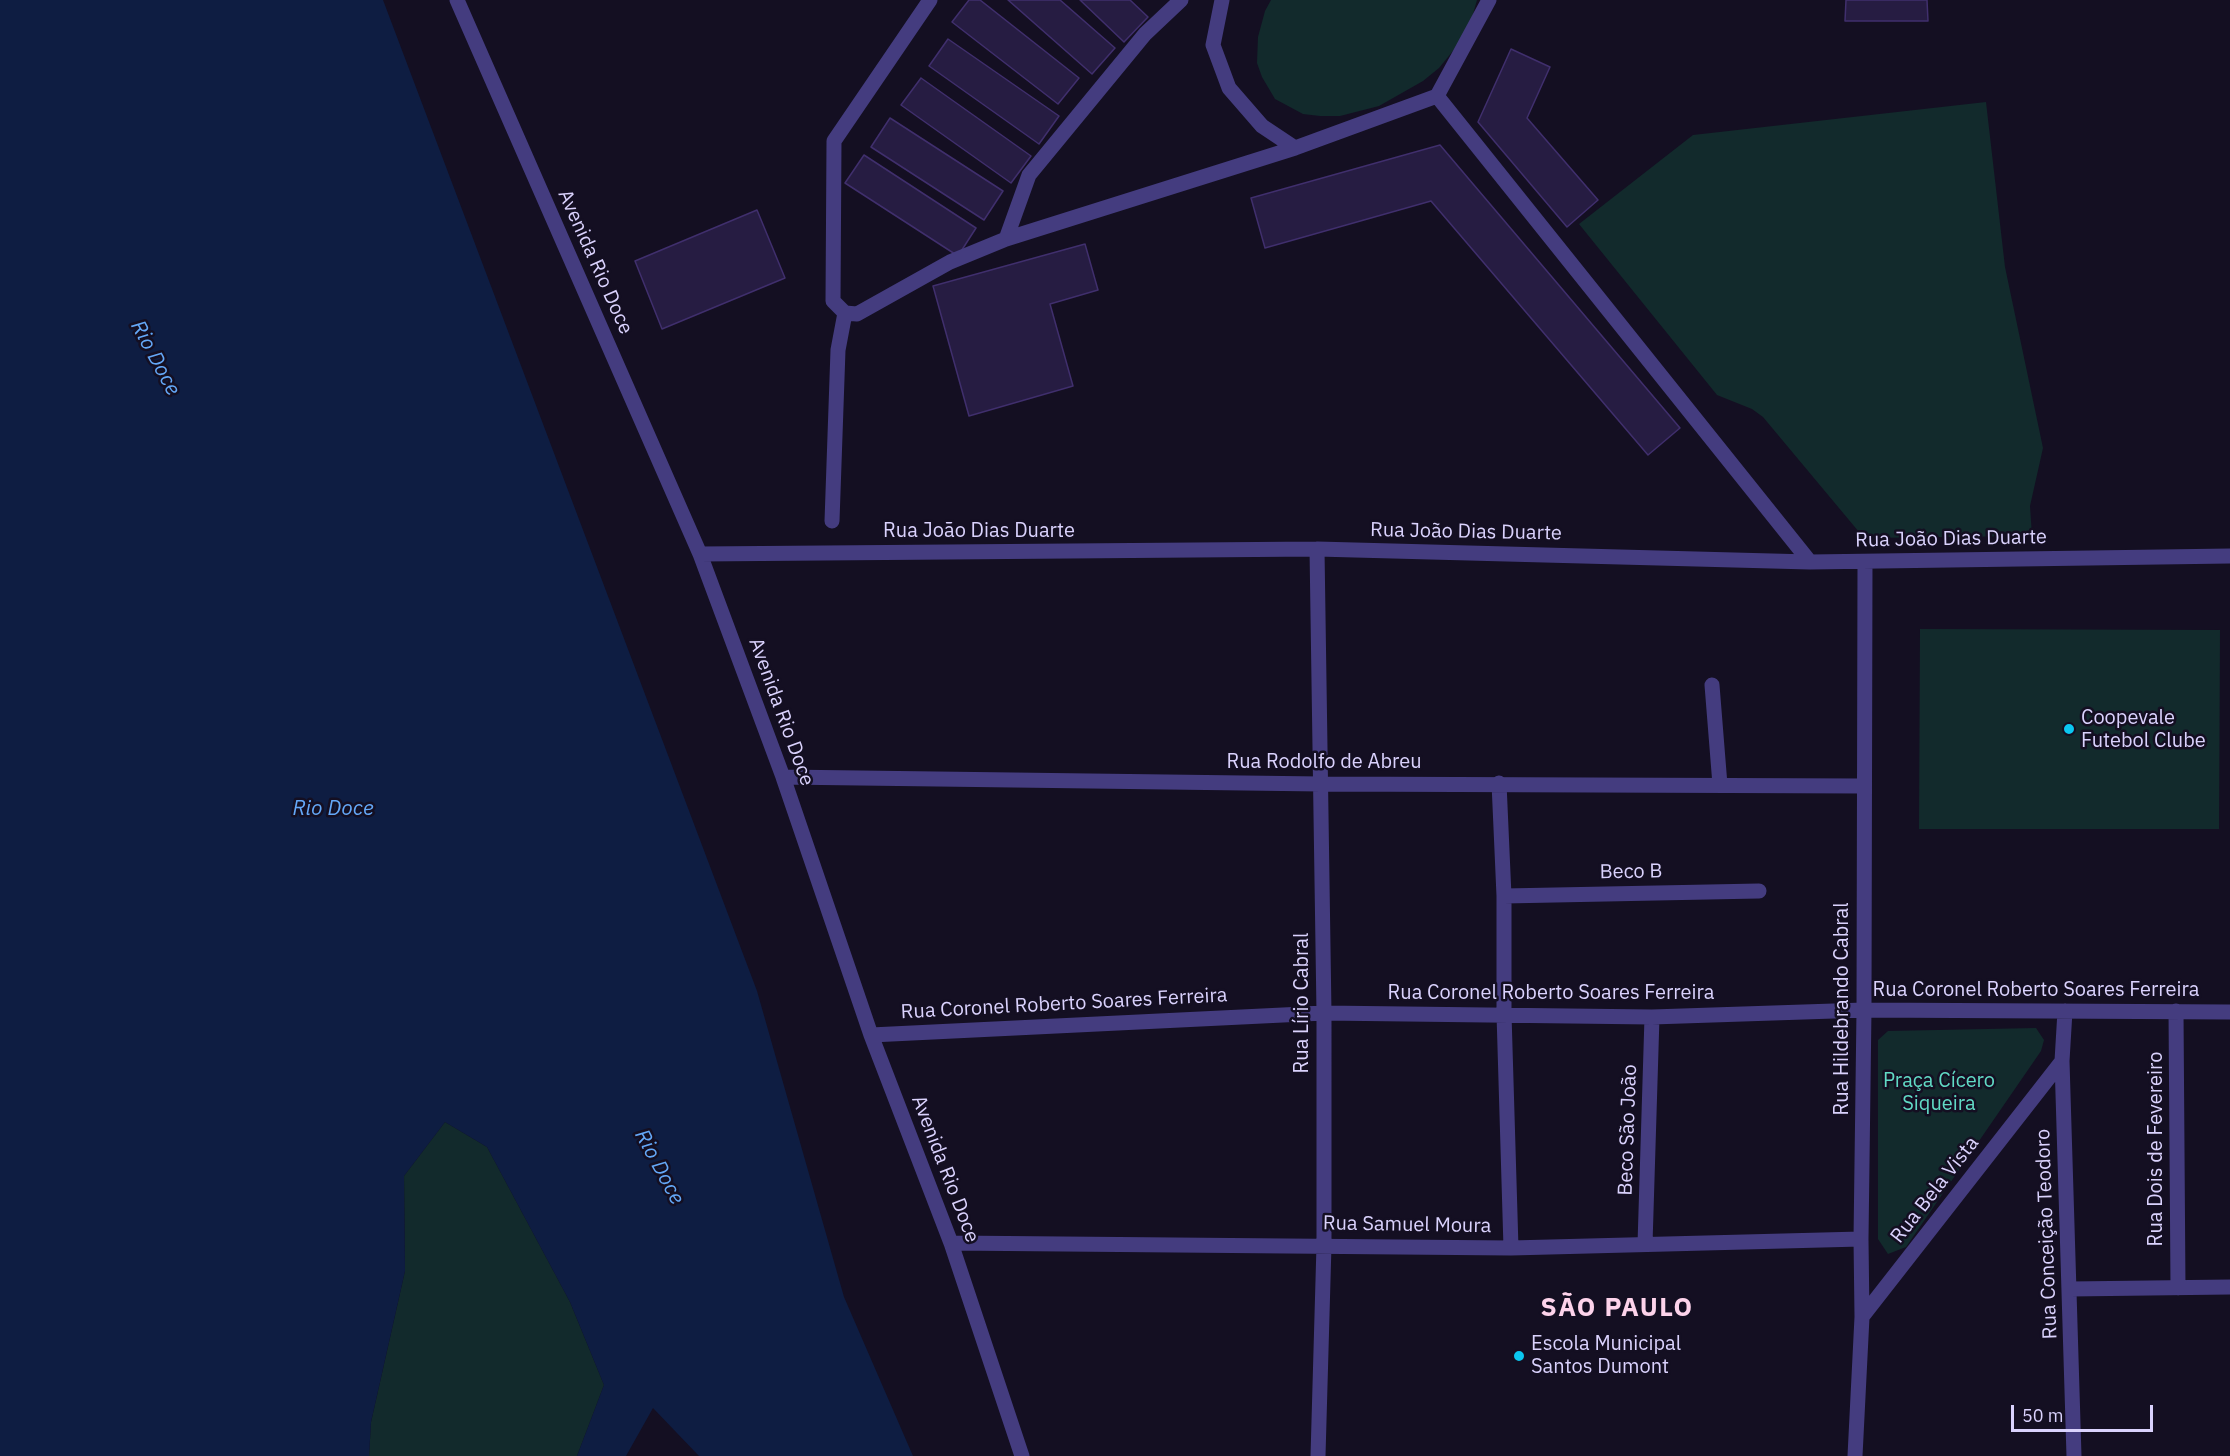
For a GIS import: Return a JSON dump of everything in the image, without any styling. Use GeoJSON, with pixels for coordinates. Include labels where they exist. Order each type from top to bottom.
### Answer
{"type":"FeatureCollection","features":[{"type":"Feature","properties":{"kind":"street","name":"Avenida Rio Doce"},"geometry":{"type":"LineString","coordinates":[[457,0],[700,554],[783,777],[871,1035],[951,1243],[1022,1456]]}},
{"type":"Feature","properties":{"kind":"street"},"geometry":{"type":"LineString","coordinates":[[930,0],[834,141],[833,301],[844,313],[857,314],[950,262],[1006,238],[1295,148],[1437,96],[1489,0]]}},
{"type":"Feature","properties":{"kind":"street"},"geometry":{"type":"LineString","coordinates":[[1006,238],[1029,175],[1145,34],[1181,0]]}},
{"type":"Feature","properties":{"kind":"street"},"geometry":{"type":"LineString","coordinates":[[1222,0],[1214,45],[1229,88],[1262,126],[1295,148]]}},
{"type":"Feature","properties":{"kind":"street"},"geometry":{"type":"LineString","coordinates":[[1437,96],[1810,562]]}},
{"type":"Feature","properties":{"kind":"street"},"geometry":{"type":"LineString","coordinates":[[832,521],[838,350],[844,313]]}},
{"type":"Feature","properties":{"kind":"street","name":"Rua João Dias Duarte"},"geometry":{"type":"LineString","coordinates":[[700,554],[1317,549],[1810,562],[2230,556]]}},
{"type":"Feature","properties":{"kind":"street","name":"Rua Lírio Cabral"},"geometry":{"type":"LineString","coordinates":[[1317,549],[1324,1013],[1323,1245],[1318,1456]]}},
{"type":"Feature","properties":{"kind":"street","name":"Rua Hildebrando Cabral"},"geometry":{"type":"LineString","coordinates":[[1855,1456],[1862,1317],[1865,562]]}},
{"type":"Feature","properties":{"kind":"street"},"geometry":{"type":"LineString","coordinates":[[1712,685],[1720,785]]}},
{"type":"Feature","properties":{"kind":"street","name":"Rua Rodolfo de Abreu"},"geometry":{"type":"LineString","coordinates":[[783,777],[1321,784],[1863,786]]}},
{"type":"Feature","properties":{"kind":"street"},"geometry":{"type":"LineString","coordinates":[[1499,783],[1504,896],[1504,1014],[1511,1248]]}},
{"type":"Feature","properties":{"kind":"street","name":"Beco B"},"geometry":{"type":"LineString","coordinates":[[1504,896],[1759,891]]}},
{"type":"Feature","properties":{"kind":"street","name":"Rua Coronel Roberto Soares Ferreira"},"geometry":{"type":"LineString","coordinates":[[871,1035],[1324,1013],[1652,1017],[1864,1010],[2230,1012]]}},
{"type":"Feature","properties":{"kind":"street","name":"Rua Conceição Teodoro"},"geometry":{"type":"LineString","coordinates":[[2065,1011],[2062,1061],[2074,1456]]}},
{"type":"Feature","properties":{"kind":"street","name":"Rua Dois de Fevereiro"},"geometry":{"type":"LineString","coordinates":[[2176,1011],[2178,1288]]}},
{"type":"Feature","properties":{"kind":"street","name":"Beco São João"},"geometry":{"type":"LineString","coordinates":[[1645,1244],[1652,1017]]}},
{"type":"Feature","properties":{"kind":"street","name":"Rua Bela Vista"},"geometry":{"type":"LineString","coordinates":[[1862,1317],[2062,1061]]}},
{"type":"Feature","properties":{"kind":"street","name":"Rua Samuel Moura"},"geometry":{"type":"LineString","coordinates":[[951,1243],[1511,1248],[1861,1239]]}},
{"type":"Feature","properties":{"kind":"street"},"geometry":{"type":"LineString","coordinates":[[2070,1289],[2230,1287]]}},
{"type":"Feature","properties":{"kind":"green space"},"geometry":{"type":"Polygon","coordinates":[[[1271,0],[1477,0],[1471,21],[1457,46],[1439,68],[1423,81],[1379,106],[1340,116],[1320,116],[1303,114],[1275,99],[1262,77],[1257,63],[1258,37],[1265,11],[1271,0]]]}},
{"type":"Feature","properties":{"kind":"green space"},"geometry":{"type":"Polygon","coordinates":[[[1986,102],[2005,267],[2043,448],[2030,506],[2032,536],[1864,538],[1763,417],[1752,409],[1717,395],[1579,224],[1693,135],[1986,102]]]}},
{"type":"Feature","properties":{"kind":"green space","name":"Coopevale Futebol Clube"},"geometry":{"type":"Polygon","coordinates":[[[1920,629],[2220,630],[2219,829],[1919,829],[1920,629]]]}},
{"type":"Feature","properties":{"kind":"green space","name":"Praça Cícero Siqueira"},"geometry":{"type":"Polygon","coordinates":[[[2036,1028],[2044,1040],[2041,1051],[1906,1247],[1888,1254],[1878,1239],[1878,1040],[1888,1031],[2036,1028]]]}},
{"type":"Feature","properties":{"kind":"green space"},"geometry":{"type":"Polygon","coordinates":[[[445,1122],[487,1147],[570,1302],[604,1385],[577,1456],[369,1456],[371,1422],[405,1271],[404,1176],[445,1122]]]}},
{"type":"Feature","properties":{"kind":"water","name":"Rio Doce"},"geometry":{"type":"Polygon","coordinates":[[[0,0],[383,0],[757,991],[844,1297],[913,1456],[699,1456],[653,1408],[626,1456],[577,1456],[604,1385],[570,1302],[487,1147],[445,1122],[404,1176],[405,1271],[371,1422],[369,1456],[0,1456],[0,0]]]}},
{"type":"Feature","properties":{"kind":"building"},"geometry":{"type":"Polygon","coordinates":[[[969,0],[980,0],[1079,78],[1058,104],[952,22],[969,0]]]}},
{"type":"Feature","properties":{"kind":"building"},"geometry":{"type":"Polygon","coordinates":[[[1008,0],[1060,0],[1115,48],[1092,74],[1008,0]]]}},
{"type":"Feature","properties":{"kind":"building"},"geometry":{"type":"Polygon","coordinates":[[[1080,0],[1130,0],[1148,17],[1124,42],[1080,0]]]}},
{"type":"Feature","properties":{"kind":"building"},"geometry":{"type":"Polygon","coordinates":[[[1846,0],[1927,0],[1928,21],[1845,21],[1846,0]]]}},
{"type":"Feature","properties":{"kind":"building"},"geometry":{"type":"Polygon","coordinates":[[[948,39],[1059,116],[1039,144],[929,66],[948,39]]]}},
{"type":"Feature","properties":{"kind":"building"},"geometry":{"type":"Polygon","coordinates":[[[1511,49],[1550,67],[1527,118],[1598,200],[1567,227],[1478,122],[1511,49]]]}},
{"type":"Feature","properties":{"kind":"building"},"geometry":{"type":"Polygon","coordinates":[[[921,78],[1031,156],[1011,183],[901,105],[921,78]]]}},
{"type":"Feature","properties":{"kind":"building"},"geometry":{"type":"Polygon","coordinates":[[[890,118],[1003,191],[984,220],[871,147],[890,118]]]}},
{"type":"Feature","properties":{"kind":"building"},"geometry":{"type":"Polygon","coordinates":[[[1440,145],[1680,428],[1648,455],[1431,201],[1265,248],[1251,198],[1440,145]]]}},
{"type":"Feature","properties":{"kind":"building"},"geometry":{"type":"Polygon","coordinates":[[[864,155],[976,228],[958,256],[845,183],[864,155]]]}},
{"type":"Feature","properties":{"kind":"building"},"geometry":{"type":"Polygon","coordinates":[[[757,210],[785,278],[662,329],[635,261],[757,210]]]}},
{"type":"Feature","properties":{"kind":"building"},"geometry":{"type":"Polygon","coordinates":[[[1085,244],[1098,290],[1050,304],[1073,386],[969,416],[933,286],[1085,244]]]}},
{"type":"Feature","properties":{"kind":"place","name":"Coopevale Futebol Clube"},"geometry":{"type":"Point","coordinates":[2069,729]}},
{"type":"Feature","properties":{"kind":"place","name":"Escola Municipal Santos Dumont"},"geometry":{"type":"Point","coordinates":[1519,1356]}},
{"type":"Feature","properties":{"kind":"district","name":"SÃO PAULO"},"geometry":{"type":"Point","coordinates":[1617,1308]}}]}
